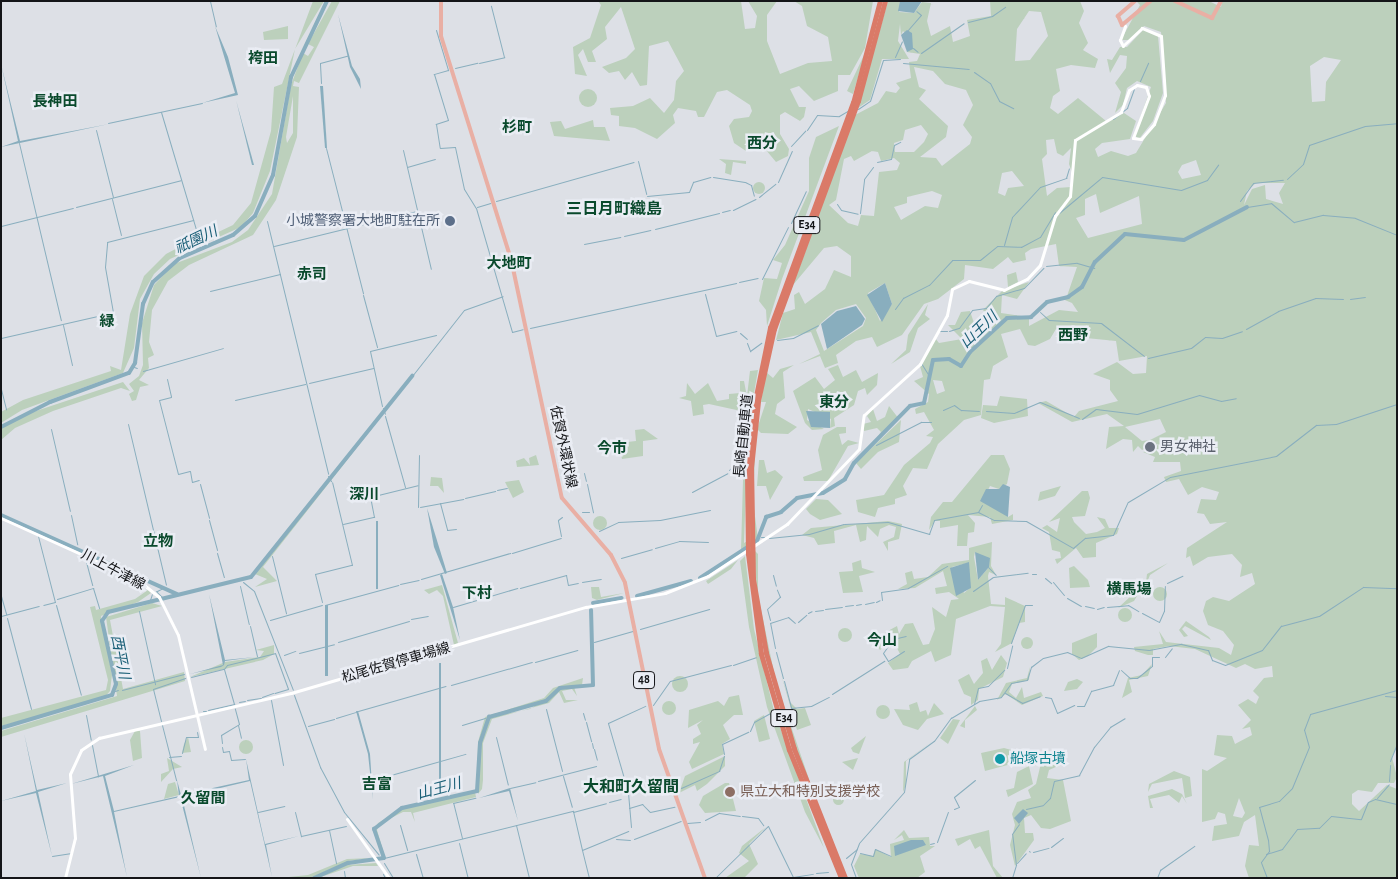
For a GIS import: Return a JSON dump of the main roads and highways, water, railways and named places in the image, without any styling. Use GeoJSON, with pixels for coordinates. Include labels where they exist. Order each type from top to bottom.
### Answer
{"type":"FeatureCollection","features":[{"type":"Feature","properties":{"kind":"highway","name":"長崎自動車道"},"geometry":{"type":"LineString","coordinates":[[855,102],[880,1]]}},
{"type":"Feature","properties":{"kind":"highway","name":"長崎自動車道"},"geometry":{"type":"LineString","coordinates":[[845,878],[781,709],[759,622],[749,552],[752,436],[756,401],[772,329],[855,102],[885,1]]}},
{"type":"Feature","properties":{"kind":"highway","name":"長崎自動車道"},"geometry":{"type":"LineString","coordinates":[[749,552],[769,685],[801,784],[841,878]]}},
{"type":"Feature","properties":{"kind":"main road","name":"佐賀外環状線"},"geometry":{"type":"LineString","coordinates":[[442,1],[441,36],[511,259],[562,498],[611,555],[630,600],[655,734],[705,878]]}},
{"type":"Feature","properties":{"kind":"main road"},"geometry":{"type":"LineString","coordinates":[[1135,1],[1118,16],[1125,26],[1151,1]]}},
{"type":"Feature","properties":{"kind":"main road"},"geometry":{"type":"LineString","coordinates":[[1175,1],[1212,18],[1221,1]]}},
{"type":"Feature","properties":{"kind":"main road","name":"松尾佐賀停車場線"},"geometry":{"type":"LineString","coordinates":[[65,878],[75,838],[70,774],[81,750],[110,734],[197,715],[586,607],[630,600],[708,576],[788,524],[859,450],[864,415],[920,364],[947,315],[952,289],[969,281],[1004,290],[1027,279],[1040,265],[1054,216],[1070,196],[1075,140],[1121,112],[1130,90],[1137,85],[1149,93],[1133,138],[1141,139],[1154,124],[1165,94],[1161,36],[1142,28],[1123,46],[1120,40],[1125,26]]}},
{"type":"Feature","properties":{"kind":"main road","name":"川上牛津線"},"geometry":{"type":"LineString","coordinates":[[1,518],[138,580],[159,597],[178,635],[205,749]]}},
{"type":"Feature","properties":{"kind":"main road"},"geometry":{"type":"LineString","coordinates":[[347,819],[389,878]]}},
{"type":"Feature","properties":{"kind":"water"},"geometry":{"type":"Polygon","coordinates":[[[900,1],[922,1],[914,13],[898,11],[900,1]]]}},
{"type":"Feature","properties":{"kind":"water"},"geometry":{"type":"Polygon","coordinates":[[[338,14],[352,66],[360,79],[361,89],[350,67],[338,14]]]}},
{"type":"Feature","properties":{"kind":"water"},"geometry":{"type":"Polygon","coordinates":[[[215,26],[228,57],[238,95],[202,103],[235,93],[215,26]]]}},
{"type":"Feature","properties":{"kind":"water"},"geometry":{"type":"Polygon","coordinates":[[[907,30],[912,33],[913,49],[907,52],[901,35],[907,30]]]}},
{"type":"Feature","properties":{"kind":"water"},"geometry":{"type":"Polygon","coordinates":[[[1,64],[20,141],[109,124],[1,147],[18,141],[1,64]]]}},
{"type":"Feature","properties":{"kind":"water"},"geometry":{"type":"Polygon","coordinates":[[[320,86],[323,86],[327,148],[325,148],[320,86]]]}},
{"type":"Feature","properties":{"kind":"water"},"geometry":{"type":"Polygon","coordinates":[[[236,100],[254,165],[252,165],[236,100]]]}},
{"type":"Feature","properties":{"kind":"water"},"geometry":{"type":"Polygon","coordinates":[[[885,283],[892,304],[882,322],[867,295],[885,283]]]}},
{"type":"Feature","properties":{"kind":"water"},"geometry":{"type":"Polygon","coordinates":[[[856,306],[865,319],[862,325],[827,349],[821,324],[837,311],[856,306]]]}},
{"type":"Feature","properties":{"kind":"water"},"geometry":{"type":"Polygon","coordinates":[[[806,411],[830,412],[830,428],[811,427],[806,411]]]}},
{"type":"Feature","properties":{"kind":"water"},"geometry":{"type":"Polygon","coordinates":[[[1003,484],[1010,487],[1008,517],[980,501],[986,489],[999,489],[1003,484]]]}},
{"type":"Feature","properties":{"kind":"water"},"geometry":{"type":"Polygon","coordinates":[[[427,508],[447,573],[445,574],[434,547],[427,508]]]}},
{"type":"Feature","properties":{"kind":"water"},"geometry":{"type":"Polygon","coordinates":[[[376,521],[378,521],[378,589],[376,589],[376,521]]]}},
{"type":"Feature","properties":{"kind":"water"},"geometry":{"type":"Polygon","coordinates":[[[975,552],[990,558],[989,567],[978,580],[975,552]]]}},
{"type":"Feature","properties":{"kind":"water"},"geometry":{"type":"Polygon","coordinates":[[[969,562],[971,588],[956,596],[950,568],[969,562]]]}},
{"type":"Feature","properties":{"kind":"water"},"geometry":{"type":"Polygon","coordinates":[[[442,574],[453,607],[460,640],[440,575],[442,574]]]}},
{"type":"Feature","properties":{"kind":"water"},"geometry":{"type":"Polygon","coordinates":[[[209,594],[225,660],[255,657],[225,661],[224,665],[221,667],[190,674],[223,665],[209,594]]]}},
{"type":"Feature","properties":{"kind":"water"},"geometry":{"type":"Polygon","coordinates":[[[325,605],[328,605],[328,676],[325,676],[325,605]]]}},
{"type":"Feature","properties":{"kind":"water"},"geometry":{"type":"Polygon","coordinates":[[[439,663],[441,663],[441,779],[439,779],[439,663]]]}},
{"type":"Feature","properties":{"kind":"water"},"geometry":{"type":"Polygon","coordinates":[[[356,711],[358,711],[370,754],[373,800],[368,754],[356,711]]]}},
{"type":"Feature","properties":{"kind":"water"},"geometry":{"type":"Polygon","coordinates":[[[24,733],[37,790],[67,783],[38,792],[52,856],[36,793],[1,801],[36,791],[24,733]]]}},
{"type":"Feature","properties":{"kind":"water"},"geometry":{"type":"Polygon","coordinates":[[[246,759],[265,844],[299,836],[266,845],[272,877],[250,781],[182,797],[201,878],[180,797],[114,812],[127,877],[103,776],[71,784],[134,765],[105,776],[114,811],[179,796],[177,780],[181,795],[249,780],[246,759]]]}},
{"type":"Feature","properties":{"kind":"water"},"geometry":{"type":"Polygon","coordinates":[[[510,788],[518,821],[509,791],[479,798],[510,788]]]}},
{"type":"Feature","properties":{"kind":"water"},"geometry":{"type":"Polygon","coordinates":[[[1023,809],[1028,813],[1019,824],[1014,818],[1023,809]]]}},
{"type":"Feature","properties":{"kind":"water"},"geometry":{"type":"Polygon","coordinates":[[[911,840],[923,840],[926,845],[895,856],[894,846],[911,840]]]}},
{"type":"Feature","properties":{"kind":"waterway"},"geometry":{"type":"LineString","coordinates":[[210,1],[216,26]]}},
{"type":"Feature","properties":{"kind":"waterway","name":"祇園川"},"geometry":{"type":"LineString","coordinates":[[1,427],[50,402],[129,373],[135,363],[143,304],[153,282],[180,258],[233,235],[255,216],[273,175],[291,77],[327,1]]}},
{"type":"Feature","properties":{"kind":"waterway"},"geometry":{"type":"LineString","coordinates":[[479,63],[504,57],[491,6]]}},
{"type":"Feature","properties":{"kind":"waterway"},"geometry":{"type":"LineString","coordinates":[[968,22],[992,16],[1005,7]]}},
{"type":"Feature","properties":{"kind":"waterway"},"geometry":{"type":"LineString","coordinates":[[907,31],[921,15],[916,11]]}},
{"type":"Feature","properties":{"kind":"waterway"},"geometry":{"type":"LineString","coordinates":[[921,53],[964,23]]}},
{"type":"Feature","properties":{"kind":"waterway"},"geometry":{"type":"LineString","coordinates":[[436,30],[448,70],[434,74],[448,120],[436,124],[440,148],[455,147],[464,189],[476,208],[512,332],[523,329]]}},
{"type":"Feature","properties":{"kind":"waterway"},"geometry":{"type":"LineString","coordinates":[[895,57],[902,41]]}},
{"type":"Feature","properties":{"kind":"waterway"},"geometry":{"type":"LineString","coordinates":[[913,48],[918,52]]}},
{"type":"Feature","properties":{"kind":"waterway"},"geometry":{"type":"LineString","coordinates":[[321,83],[320,63],[347,56]]}},
{"type":"Feature","properties":{"kind":"waterway"},"geometry":{"type":"LineString","coordinates":[[858,109],[870,101],[883,60],[900,59]]}},
{"type":"Feature","properties":{"kind":"waterway"},"geometry":{"type":"LineString","coordinates":[[455,68],[477,63]]}},
{"type":"Feature","properties":{"kind":"waterway"},"geometry":{"type":"LineString","coordinates":[[903,63],[969,69]]}},
{"type":"Feature","properties":{"kind":"waterway"},"geometry":{"type":"LineString","coordinates":[[1140,81],[1148,63]]}},
{"type":"Feature","properties":{"kind":"waterway"},"geometry":{"type":"LineString","coordinates":[[974,72],[990,83],[999,101],[1013,108]]}},
{"type":"Feature","properties":{"kind":"waterway"},"geometry":{"type":"LineString","coordinates":[[1113,119],[1127,108],[1134,89]]}},
{"type":"Feature","properties":{"kind":"waterway"},"geometry":{"type":"LineString","coordinates":[[108,123],[202,103]]}},
{"type":"Feature","properties":{"kind":"waterway"},"geometry":{"type":"LineString","coordinates":[[807,130],[817,115],[839,116],[849,110]]}},
{"type":"Feature","properties":{"kind":"waterway"},"geometry":{"type":"LineString","coordinates":[[161,112],[198,236]]}},
{"type":"Feature","properties":{"kind":"waterway"},"geometry":{"type":"LineString","coordinates":[[1287,179],[1303,164],[1309,145],[1365,126],[1397,123]]}},
{"type":"Feature","properties":{"kind":"waterway"},"geometry":{"type":"LineString","coordinates":[[96,130],[113,197]]}},
{"type":"Feature","properties":{"kind":"waterway"},"geometry":{"type":"LineString","coordinates":[[791,146],[805,131]]}},
{"type":"Feature","properties":{"kind":"waterway"},"geometry":{"type":"LineString","coordinates":[[877,162],[891,159],[894,145],[900,142]]}},
{"type":"Feature","properties":{"kind":"waterway"},"geometry":{"type":"LineString","coordinates":[[19,143],[61,320]]}},
{"type":"Feature","properties":{"kind":"waterway"},"geometry":{"type":"LineString","coordinates":[[326,148],[363,293]]}},
{"type":"Feature","properties":{"kind":"waterway"},"geometry":{"type":"LineString","coordinates":[[403,150],[431,269]]}},
{"type":"Feature","properties":{"kind":"waterway"},"geometry":{"type":"LineString","coordinates":[[778,182],[792,151]]}},
{"type":"Feature","properties":{"kind":"waterway"},"geometry":{"type":"LineString","coordinates":[[407,167],[435,159]]}},
{"type":"Feature","properties":{"kind":"waterway"},"geometry":{"type":"LineString","coordinates":[[638,161],[646,194]]}},
{"type":"Feature","properties":{"kind":"waterway"},"geometry":{"type":"LineString","coordinates":[[496,201],[634,162]]}},
{"type":"Feature","properties":{"kind":"waterway"},"geometry":{"type":"LineString","coordinates":[[1059,213],[1102,177],[1181,190],[1207,180],[1218,165]]}},
{"type":"Feature","properties":{"kind":"waterway"},"geometry":{"type":"LineString","coordinates":[[860,213],[864,179],[873,167]]}},
{"type":"Feature","properties":{"kind":"waterway"},"geometry":{"type":"LineString","coordinates":[[1004,245],[1012,217],[1040,187],[1066,178],[1069,168]]}},
{"type":"Feature","properties":{"kind":"waterway"},"geometry":{"type":"LineString","coordinates":[[647,196],[689,192],[693,182],[710,177]]}},
{"type":"Feature","properties":{"kind":"waterway"},"geometry":{"type":"LineString","coordinates":[[713,177],[745,182],[751,185],[754,196]]}},
{"type":"Feature","properties":{"kind":"waterway"},"geometry":{"type":"LineString","coordinates":[[76,207],[181,180]]}},
{"type":"Feature","properties":{"kind":"waterway"},"geometry":{"type":"LineString","coordinates":[[1240,201],[1253,183],[1283,180]]}},
{"type":"Feature","properties":{"kind":"waterway"},"geometry":{"type":"LineString","coordinates":[[759,197],[775,184]]}},
{"type":"Feature","properties":{"kind":"waterway"},"geometry":{"type":"LineString","coordinates":[[791,223],[806,191]]}},
{"type":"Feature","properties":{"kind":"waterway"},"geometry":{"type":"LineString","coordinates":[[112,199],[121,235]]}},
{"type":"Feature","properties":{"kind":"waterway"},"geometry":{"type":"LineString","coordinates":[[733,210],[756,199]]}},
{"type":"Feature","properties":{"kind":"waterway"},"geometry":{"type":"LineString","coordinates":[[477,207],[490,203]]}},
{"type":"Feature","properties":{"kind":"waterway","name":"山王川"},"geometry":{"type":"LineString","coordinates":[[1247,207],[1271,203],[1294,222],[1323,215],[1355,218],[1397,235]]}},
{"type":"Feature","properties":{"kind":"waterway"},"geometry":{"type":"LineString","coordinates":[[837,204],[841,210],[858,214]]}},
{"type":"Feature","properties":{"kind":"waterway","name":"山王川"},"geometry":{"type":"LineString","coordinates":[[700,578],[757,541],[766,517],[781,512],[797,498],[823,493],[845,479],[854,463],[910,406],[924,403],[933,360],[949,359],[961,366],[970,352],[1007,318],[1031,317],[1047,302],[1068,297],[1082,287],[1095,262],[1125,234],[1184,240],[1247,207]]}},
{"type":"Feature","properties":{"kind":"waterway"},"geometry":{"type":"LineString","coordinates":[[1,226],[73,208]]}},
{"type":"Feature","properties":{"kind":"waterway"},"geometry":{"type":"LineString","coordinates":[[722,212],[730,210]]}},
{"type":"Feature","properties":{"kind":"waterway"},"geometry":{"type":"LineString","coordinates":[[274,246],[416,211]]}},
{"type":"Feature","properties":{"kind":"waterway"},"geometry":{"type":"LineString","coordinates":[[895,309],[903,298],[929,285],[952,260],[980,260],[997,246],[1021,247],[1040,237],[1055,212]]}},
{"type":"Feature","properties":{"kind":"waterway"},"geometry":{"type":"LineString","coordinates":[[655,229],[719,213]]}},
{"type":"Feature","properties":{"kind":"waterway"},"geometry":{"type":"LineString","coordinates":[[102,321],[114,318],[105,267],[107,242],[193,220]]}},
{"type":"Feature","properties":{"kind":"waterway"},"geometry":{"type":"LineString","coordinates":[[267,221],[328,474]]}},
{"type":"Feature","properties":{"kind":"waterway"},"geometry":{"type":"LineString","coordinates":[[762,279],[788,227]]}},
{"type":"Feature","properties":{"kind":"waterway"},"geometry":{"type":"LineString","coordinates":[[624,236],[650,230]]}},
{"type":"Feature","properties":{"kind":"waterway"},"geometry":{"type":"LineString","coordinates":[[584,244],[620,237]]}},
{"type":"Feature","properties":{"kind":"waterway"},"geometry":{"type":"LineString","coordinates":[[1046,266],[1077,263],[1094,268]]}},
{"type":"Feature","properties":{"kind":"waterway"},"geometry":{"type":"LineString","coordinates":[[949,331],[959,328],[972,310],[986,308],[996,296],[1024,288],[1043,268]]}},
{"type":"Feature","properties":{"kind":"waterway"},"geometry":{"type":"LineString","coordinates":[[210,291],[280,274]]}},
{"type":"Feature","properties":{"kind":"waterway"},"geometry":{"type":"LineString","coordinates":[[739,282],[758,278]]}},
{"type":"Feature","properties":{"kind":"waterway"},"geometry":{"type":"LineString","coordinates":[[530,328],[736,283]]}},
{"type":"Feature","properties":{"kind":"waterway"},"geometry":{"type":"LineString","coordinates":[[705,294],[716,336],[736,331]]}},
{"type":"Feature","properties":{"kind":"waterway"},"geometry":{"type":"LineString","coordinates":[[363,295],[377,347]]}},
{"type":"Feature","properties":{"kind":"waterway"},"geometry":{"type":"LineString","coordinates":[[412,376],[464,310],[503,296]]}},
{"type":"Feature","properties":{"kind":"waterway"},"geometry":{"type":"LineString","coordinates":[[1350,299],[1365,297]]}},
{"type":"Feature","properties":{"kind":"waterway"},"geometry":{"type":"LineString","coordinates":[[1246,329],[1278,311],[1315,298],[1343,299]]}},
{"type":"Feature","properties":{"kind":"waterway"},"geometry":{"type":"LineString","coordinates":[[1040,312],[1049,320],[1101,323],[1144,356]]}},
{"type":"Feature","properties":{"kind":"waterway"},"geometry":{"type":"LineString","coordinates":[[1,338],[98,316]]}},
{"type":"Feature","properties":{"kind":"waterway"},"geometry":{"type":"LineString","coordinates":[[63,325],[72,365]]}},
{"type":"Feature","properties":{"kind":"waterway"},"geometry":{"type":"LineString","coordinates":[[777,340],[793,338],[818,325]]}},
{"type":"Feature","properties":{"kind":"waterway"},"geometry":{"type":"LineString","coordinates":[[940,331],[947,331]]}},
{"type":"Feature","properties":{"kind":"waterway"},"geometry":{"type":"LineString","coordinates":[[1148,358],[1191,348],[1205,337],[1222,338],[1242,331]]}},
{"type":"Feature","properties":{"kind":"waterway"},"geometry":{"type":"LineString","coordinates":[[740,333],[747,339]]}},
{"type":"Feature","properties":{"kind":"waterway"},"geometry":{"type":"LineString","coordinates":[[382,406],[370,351],[436,335]]}},
{"type":"Feature","properties":{"kind":"waterway"},"geometry":{"type":"LineString","coordinates":[[747,343],[750,351],[761,343]]}},
{"type":"Feature","properties":{"kind":"waterway"},"geometry":{"type":"LineString","coordinates":[[143,371],[223,348]]}},
{"type":"Feature","properties":{"kind":"waterway"},"geometry":{"type":"LineString","coordinates":[[921,363],[929,376]]}},
{"type":"Feature","properties":{"kind":"waterway"},"geometry":{"type":"LineString","coordinates":[[309,383],[373,368]]}},
{"type":"Feature","properties":{"kind":"waterway","name":"西平川"},"geometry":{"type":"LineString","coordinates":[[1,728],[112,695],[116,684],[102,621],[108,612],[251,577],[412,376]]}},
{"type":"Feature","properties":{"kind":"waterway"},"geometry":{"type":"LineString","coordinates":[[167,379],[171,397],[159,400],[178,474],[190,471],[192,482],[199,480]]}},
{"type":"Feature","properties":{"kind":"waterway"},"geometry":{"type":"LineString","coordinates":[[235,400],[305,384]]}},
{"type":"Feature","properties":{"kind":"waterway"},"geometry":{"type":"LineString","coordinates":[[1,389],[6,409]]}},
{"type":"Feature","properties":{"kind":"waterway"},"geometry":{"type":"LineString","coordinates":[[1082,419],[1096,409],[1137,414],[1199,395],[1221,401],[1236,398]]}},
{"type":"Feature","properties":{"kind":"waterway"},"geometry":{"type":"LineString","coordinates":[[986,411],[1014,413],[1040,402],[1079,418]]}},
{"type":"Feature","properties":{"kind":"waterway"},"geometry":{"type":"LineString","coordinates":[[978,512],[994,520],[1026,521],[1073,548],[1085,538],[1113,535],[1128,502],[1170,477],[1276,456],[1316,425],[1336,424],[1397,404]]}},
{"type":"Feature","properties":{"kind":"waterway"},"geometry":{"type":"LineString","coordinates":[[943,410],[954,405],[961,410],[979,411]]}},
{"type":"Feature","properties":{"kind":"waterway"},"geometry":{"type":"LineString","coordinates":[[383,408],[385,414]]}},
{"type":"Feature","properties":{"kind":"waterway"},"geometry":{"type":"LineString","coordinates":[[385,416],[405,487]]}},
{"type":"Feature","properties":{"kind":"waterway"},"geometry":{"type":"LineString","coordinates":[[876,445],[921,422],[931,422]]}},
{"type":"Feature","properties":{"kind":"waterway"},"geometry":{"type":"LineString","coordinates":[[128,424],[166,585]]}},
{"type":"Feature","properties":{"kind":"waterway"},"geometry":{"type":"LineString","coordinates":[[51,429],[70,511]]}},
{"type":"Feature","properties":{"kind":"waterway"},"geometry":{"type":"LineString","coordinates":[[729,470],[738,461],[742,433]]}},
{"type":"Feature","properties":{"kind":"waterway"},"geometry":{"type":"LineString","coordinates":[[418,507],[419,455]]}},
{"type":"Feature","properties":{"kind":"waterway"},"geometry":{"type":"LineString","coordinates":[[584,473],[586,481]]}},
{"type":"Feature","properties":{"kind":"waterway"},"geometry":{"type":"LineString","coordinates":[[692,492],[727,473]]}},
{"type":"Feature","properties":{"kind":"waterway"},"geometry":{"type":"LineString","coordinates":[[328,476],[331,481]]}},
{"type":"Feature","properties":{"kind":"waterway"},"geometry":{"type":"LineString","coordinates":[[322,602],[315,574],[352,565],[332,482]]}},
{"type":"Feature","properties":{"kind":"waterway"},"geometry":{"type":"LineString","coordinates":[[200,484],[209,518]]}},
{"type":"Feature","properties":{"kind":"waterway"},"geometry":{"type":"LineString","coordinates":[[587,484],[593,512]]}},
{"type":"Feature","properties":{"kind":"waterway"},"geometry":{"type":"LineString","coordinates":[[343,524],[374,517],[370,497],[418,485]]}},
{"type":"Feature","properties":{"kind":"waterway"},"geometry":{"type":"LineString","coordinates":[[497,490],[507,488]]}},
{"type":"Feature","properties":{"kind":"waterway"},"geometry":{"type":"LineString","coordinates":[[465,498],[495,491]]}},
{"type":"Feature","properties":{"kind":"waterway"},"geometry":{"type":"LineString","coordinates":[[420,507],[463,499]]}},
{"type":"Feature","properties":{"kind":"waterway"},"geometry":{"type":"LineString","coordinates":[[440,503],[447,530],[456,529]]}},
{"type":"Feature","properties":{"kind":"waterway"},"geometry":{"type":"LineString","coordinates":[[769,538],[809,534],[844,524],[888,522],[929,534],[934,520],[978,512],[982,505]]}},
{"type":"Feature","properties":{"kind":"waterway"},"geometry":{"type":"LineString","coordinates":[[599,531],[618,522],[660,520],[710,510]]}},
{"type":"Feature","properties":{"kind":"waterway"},"geometry":{"type":"LineString","coordinates":[[582,512],[589,512]]}},
{"type":"Feature","properties":{"kind":"waterway"},"geometry":{"type":"LineString","coordinates":[[1,515],[177,594]]}},
{"type":"Feature","properties":{"kind":"waterway"},"geometry":{"type":"LineString","coordinates":[[71,515],[77,544]]}},
{"type":"Feature","properties":{"kind":"waterway"},"geometry":{"type":"LineString","coordinates":[[561,536],[558,520],[562,517]]}},
{"type":"Feature","properties":{"kind":"waterway"},"geometry":{"type":"LineString","coordinates":[[209,520],[217,550]]}},
{"type":"Feature","properties":{"kind":"waterway"},"geometry":{"type":"LineString","coordinates":[[38,536],[55,602],[43,605]]}},
{"type":"Feature","properties":{"kind":"waterway"},"geometry":{"type":"LineString","coordinates":[[512,553],[561,538]]}},
{"type":"Feature","properties":{"kind":"waterway"},"geometry":{"type":"LineString","coordinates":[[655,548],[679,541],[708,542]]}},
{"type":"Feature","properties":{"kind":"waterway"},"geometry":{"type":"LineString","coordinates":[[621,558],[652,549]]}},
{"type":"Feature","properties":{"kind":"waterway"},"geometry":{"type":"LineString","coordinates":[[217,553],[224,577]]}},
{"type":"Feature","properties":{"kind":"waterway"},"geometry":{"type":"LineString","coordinates":[[421,579],[510,553]]}},
{"type":"Feature","properties":{"kind":"waterway"},"geometry":{"type":"LineString","coordinates":[[272,556],[286,613]]}},
{"type":"Feature","properties":{"kind":"waterway"},"geometry":{"type":"LineString","coordinates":[[85,558],[92,585]]}},
{"type":"Feature","properties":{"kind":"waterway"},"geometry":{"type":"LineString","coordinates":[[882,600],[881,592],[908,588],[947,566]]}},
{"type":"Feature","properties":{"kind":"waterway"},"geometry":{"type":"LineString","coordinates":[[988,567],[996,575]]}},
{"type":"Feature","properties":{"kind":"waterway"},"geometry":{"type":"LineString","coordinates":[[973,591],[993,577],[1028,573]]}},
{"type":"Feature","properties":{"kind":"waterway"},"geometry":{"type":"LineString","coordinates":[[520,588],[566,575],[568,585],[578,583]]}},
{"type":"Feature","properties":{"kind":"waterway"},"geometry":{"type":"LineString","coordinates":[[773,575],[776,586]]}},
{"type":"Feature","properties":{"kind":"waterway"},"geometry":{"type":"LineString","coordinates":[[1167,583],[1182,576]]}},
{"type":"Feature","properties":{"kind":"waterway"},"geometry":{"type":"LineString","coordinates":[[1045,578],[1051,583]]}},
{"type":"Feature","properties":{"kind":"waterway"},"geometry":{"type":"LineString","coordinates":[[582,582],[601,579]]}},
{"type":"Feature","properties":{"kind":"waterway"},"geometry":{"type":"LineString","coordinates":[[400,584],[419,580]]}},
{"type":"Feature","properties":{"kind":"waterway","name":"山王川"},"geometry":{"type":"LineString","coordinates":[[637,596],[691,581]]}},
{"type":"Feature","properties":{"kind":"waterway"},"geometry":{"type":"LineString","coordinates":[[243,582],[254,591],[293,690]]}},
{"type":"Feature","properties":{"kind":"waterway"},"geometry":{"type":"LineString","coordinates":[[1053,582],[1064,595]]}},
{"type":"Feature","properties":{"kind":"waterway"},"geometry":{"type":"LineString","coordinates":[[325,605],[398,585]]}},
{"type":"Feature","properties":{"kind":"waterway"},"geometry":{"type":"LineString","coordinates":[[240,586],[249,624]]}},
{"type":"Feature","properties":{"kind":"waterway"},"geometry":{"type":"LineString","coordinates":[[1142,613],[1159,622],[1164,611],[1165,586]]}},
{"type":"Feature","properties":{"kind":"waterway"},"geometry":{"type":"LineString","coordinates":[[856,878],[851,864],[859,843],[904,792],[909,759],[934,741],[951,718],[979,701],[1001,697],[1011,683],[1027,680],[1031,667],[1043,658],[1067,652],[1081,658],[1108,646],[1149,650],[1181,644],[1208,650],[1212,660],[1225,665],[1262,650],[1281,626],[1319,616],[1363,587],[1397,588]]}},
{"type":"Feature","properties":{"kind":"waterway"},"geometry":{"type":"LineString","coordinates":[[57,599],[93,588],[99,608]]}},
{"type":"Feature","properties":{"kind":"waterway"},"geometry":{"type":"LineString","coordinates":[[157,591],[163,588]]}},
{"type":"Feature","properties":{"kind":"waterway"},"geometry":{"type":"LineString","coordinates":[[453,607],[517,588]]}},
{"type":"Feature","properties":{"kind":"waterway"},"geometry":{"type":"LineString","coordinates":[[770,620],[767,609],[780,597],[777,590]]}},
{"type":"Feature","properties":{"kind":"waterway"},"geometry":{"type":"LineString","coordinates":[[156,591],[164,599]]}},
{"type":"Feature","properties":{"kind":"waterway"},"geometry":{"type":"LineString","coordinates":[[150,600],[152,594]]}},
{"type":"Feature","properties":{"kind":"waterway"},"geometry":{"type":"LineString","coordinates":[[1,596],[6,614]]}},
{"type":"Feature","properties":{"kind":"waterway","name":"山王川"},"geometry":{"type":"LineString","coordinates":[[593,603],[622,598]]}},
{"type":"Feature","properties":{"kind":"waterway"},"geometry":{"type":"LineString","coordinates":[[1067,598],[1081,606]]}},
{"type":"Feature","properties":{"kind":"waterway"},"geometry":{"type":"LineString","coordinates":[[876,602],[880,600]]}},
{"type":"Feature","properties":{"kind":"waterway"},"geometry":{"type":"LineString","coordinates":[[865,604],[874,602]]}},
{"type":"Feature","properties":{"kind":"waterway"},"geometry":{"type":"LineString","coordinates":[[856,605],[861,604]]}},
{"type":"Feature","properties":{"kind":"waterway"},"geometry":{"type":"LineString","coordinates":[[56,605],[81,695]]}},
{"type":"Feature","properties":{"kind":"waterway"},"geometry":{"type":"LineString","coordinates":[[270,620],[322,605]]}},
{"type":"Feature","properties":{"kind":"waterway"},"geometry":{"type":"LineString","coordinates":[[845,606],[853,605]]}},
{"type":"Feature","properties":{"kind":"waterway"},"geometry":{"type":"LineString","coordinates":[[1011,643],[1025,605],[1032,605]]}},
{"type":"Feature","properties":{"kind":"waterway"},"geometry":{"type":"LineString","coordinates":[[1107,607],[1128,605],[1138,611]]}},
{"type":"Feature","properties":{"kind":"waterway"},"geometry":{"type":"LineString","coordinates":[[1,616],[39,606]]}},
{"type":"Feature","properties":{"kind":"waterway"},"geometry":{"type":"LineString","coordinates":[[1085,606],[1094,608]]}},
{"type":"Feature","properties":{"kind":"waterway"},"geometry":{"type":"LineString","coordinates":[[825,609],[842,607]]}},
{"type":"Feature","properties":{"kind":"waterway"},"geometry":{"type":"LineString","coordinates":[[1097,609],[1104,607]]}},
{"type":"Feature","properties":{"kind":"waterway"},"geometry":{"type":"LineString","coordinates":[[640,629],[709,609]]}},
{"type":"Feature","properties":{"kind":"waterway","name":"山王川"},"geometry":{"type":"LineString","coordinates":[[314,878],[348,863],[384,858],[374,829],[402,808],[477,791],[480,743],[489,717],[546,701],[560,688],[593,685],[591,610]]}},
{"type":"Feature","properties":{"kind":"waterway"},"geometry":{"type":"LineString","coordinates":[[815,611],[823,610]]}},
{"type":"Feature","properties":{"kind":"waterway"},"geometry":{"type":"LineString","coordinates":[[139,611],[155,684]]}},
{"type":"Feature","properties":{"kind":"waterway"},"geometry":{"type":"LineString","coordinates":[[808,613],[812,611]]}},
{"type":"Feature","properties":{"kind":"waterway"},"geometry":{"type":"LineString","coordinates":[[798,622],[806,615]]}},
{"type":"Feature","properties":{"kind":"waterway"},"geometry":{"type":"LineString","coordinates":[[411,619],[428,616]]}},
{"type":"Feature","properties":{"kind":"waterway"},"geometry":{"type":"LineString","coordinates":[[775,648],[770,623],[788,617],[795,623]]}},
{"type":"Feature","properties":{"kind":"waterway"},"geometry":{"type":"LineString","coordinates":[[7,618],[31,709]]}},
{"type":"Feature","properties":{"kind":"waterway"},"geometry":{"type":"LineString","coordinates":[[338,642],[409,621]]}},
{"type":"Feature","properties":{"kind":"waterway"},"geometry":{"type":"LineString","coordinates":[[250,626],[257,656]]}},
{"type":"Feature","properties":{"kind":"waterway"},"geometry":{"type":"LineString","coordinates":[[594,642],[633,631]]}},
{"type":"Feature","properties":{"kind":"waterway"},"geometry":{"type":"LineString","coordinates":[[904,651],[888,661],[883,653],[893,639],[906,636]]}},
{"type":"Feature","properties":{"kind":"waterway"},"geometry":{"type":"LineString","coordinates":[[299,653],[334,644]]}},
{"type":"Feature","properties":{"kind":"waterway"},"geometry":{"type":"LineString","coordinates":[[1007,668],[1012,646]]}},
{"type":"Feature","properties":{"kind":"waterway"},"geometry":{"type":"LineString","coordinates":[[1165,657],[1172,648]]}},
{"type":"Feature","properties":{"kind":"waterway"},"geometry":{"type":"LineString","coordinates":[[535,662],[577,650]]}},
{"type":"Feature","properties":{"kind":"waterway"},"geometry":{"type":"LineString","coordinates":[[284,655],[295,651]]}},
{"type":"Feature","properties":{"kind":"waterway"},"geometry":{"type":"LineString","coordinates":[[776,652],[783,678]]}},
{"type":"Feature","properties":{"kind":"waterway"},"geometry":{"type":"LineString","coordinates":[[208,710],[234,704],[224,669],[227,665],[275,653],[288,689],[275,693]]}},
{"type":"Feature","properties":{"kind":"waterway"},"geometry":{"type":"LineString","coordinates":[[733,665],[756,657]]}},
{"type":"Feature","properties":{"kind":"waterway"},"geometry":{"type":"LineString","coordinates":[[1121,670],[1130,678],[1137,678],[1152,666],[1152,657],[1159,657]]}},
{"type":"Feature","properties":{"kind":"waterway"},"geometry":{"type":"LineString","coordinates":[[832,694],[884,661]]}},
{"type":"Feature","properties":{"kind":"waterway"},"geometry":{"type":"LineString","coordinates":[[451,685],[532,662]]}},
{"type":"Feature","properties":{"kind":"waterway"},"geometry":{"type":"LineString","coordinates":[[653,705],[670,681],[731,665]]}},
{"type":"Feature","properties":{"kind":"waterway"},"geometry":{"type":"LineString","coordinates":[[191,677],[224,669]]}},
{"type":"Feature","properties":{"kind":"waterway"},"geometry":{"type":"LineString","coordinates":[[974,704],[978,688],[988,686],[1004,670]]}},
{"type":"Feature","properties":{"kind":"waterway"},"geometry":{"type":"LineString","coordinates":[[1077,706],[1084,706],[1091,691],[1113,685],[1119,670]]}},
{"type":"Feature","properties":{"kind":"waterway"},"geometry":{"type":"LineString","coordinates":[[122,690],[184,674]]}},
{"type":"Feature","properties":{"kind":"waterway"},"geometry":{"type":"LineString","coordinates":[[161,721],[153,689],[185,678]]}},
{"type":"Feature","properties":{"kind":"waterway"},"geometry":{"type":"LineString","coordinates":[[784,681],[791,708],[811,706],[829,697]]}},
{"type":"Feature","properties":{"kind":"waterway"},"geometry":{"type":"LineString","coordinates":[[358,711],[445,686]]}},
{"type":"Feature","properties":{"kind":"waterway"},"geometry":{"type":"LineString","coordinates":[[1267,878],[1261,862],[1269,851],[1268,840],[1259,807],[1279,801],[1292,788],[1309,747],[1304,730],[1310,714],[1397,690]]}},
{"type":"Feature","properties":{"kind":"waterway"},"geometry":{"type":"LineString","coordinates":[[262,697],[273,693]]}},
{"type":"Feature","properties":{"kind":"waterway"},"geometry":{"type":"LineString","coordinates":[[1005,693],[1022,703],[1040,696]]}},
{"type":"Feature","properties":{"kind":"waterway"},"geometry":{"type":"LineString","coordinates":[[294,695],[320,767],[344,812],[379,855]]}},
{"type":"Feature","properties":{"kind":"waterway"},"geometry":{"type":"LineString","coordinates":[[1385,696],[1397,697]]}},
{"type":"Feature","properties":{"kind":"waterway"},"geometry":{"type":"LineString","coordinates":[[1045,697],[1051,698],[1057,713],[1074,705]]}},
{"type":"Feature","properties":{"kind":"waterway"},"geometry":{"type":"LineString","coordinates":[[247,700],[261,698]]}},
{"type":"Feature","properties":{"kind":"waterway"},"geometry":{"type":"LineString","coordinates":[[271,700],[283,765]]}},
{"type":"Feature","properties":{"kind":"waterway"},"geometry":{"type":"LineString","coordinates":[[239,702],[245,701]]}},
{"type":"Feature","properties":{"kind":"waterway"},"geometry":{"type":"LineString","coordinates":[[631,827],[628,792],[608,723],[645,706]]}},
{"type":"Feature","properties":{"kind":"waterway"},"geometry":{"type":"LineString","coordinates":[[222,743],[221,735],[239,724],[235,709]]}},
{"type":"Feature","properties":{"kind":"waterway"},"geometry":{"type":"LineString","coordinates":[[546,709],[562,771]]}},
{"type":"Feature","properties":{"kind":"waterway"},"geometry":{"type":"LineString","coordinates":[[336,718],[356,712]]}},
{"type":"Feature","properties":{"kind":"waterway"},"geometry":{"type":"LineString","coordinates":[[583,713],[585,720]]}},
{"type":"Feature","properties":{"kind":"waterway"},"geometry":{"type":"LineString","coordinates":[[750,731],[754,722],[770,713]]}},
{"type":"Feature","properties":{"kind":"waterway"},"geometry":{"type":"LineString","coordinates":[[86,715],[91,740]]}},
{"type":"Feature","properties":{"kind":"waterway"},"geometry":{"type":"LineString","coordinates":[[462,725],[485,718]]}},
{"type":"Feature","properties":{"kind":"waterway"},"geometry":{"type":"LineString","coordinates":[[1026,809],[1043,805],[1050,798],[1054,781],[1079,775],[1094,747],[1110,727],[1125,718]]}},
{"type":"Feature","properties":{"kind":"waterway"},"geometry":{"type":"LineString","coordinates":[[308,726],[334,719]]}},
{"type":"Feature","properties":{"kind":"waterway"},"geometry":{"type":"LineString","coordinates":[[586,722],[591,741]]}},
{"type":"Feature","properties":{"kind":"waterway"},"geometry":{"type":"LineString","coordinates":[[162,725],[176,780]]}},
{"type":"Feature","properties":{"kind":"waterway"},"geometry":{"type":"LineString","coordinates":[[238,725],[241,738]]}},
{"type":"Feature","properties":{"kind":"waterway"},"geometry":{"type":"LineString","coordinates":[[182,753],[186,737],[198,737],[197,732]]}},
{"type":"Feature","properties":{"kind":"waterway"},"geometry":{"type":"LineString","coordinates":[[724,754],[722,744],[748,732]]}},
{"type":"Feature","properties":{"kind":"waterway"},"geometry":{"type":"LineString","coordinates":[[496,737],[508,785]]}},
{"type":"Feature","properties":{"kind":"waterway"},"geometry":{"type":"LineString","coordinates":[[592,743],[593,748]]}},
{"type":"Feature","properties":{"kind":"waterway"},"geometry":{"type":"LineString","coordinates":[[1390,761],[1397,744]]}},
{"type":"Feature","properties":{"kind":"waterway"},"geometry":{"type":"LineString","coordinates":[[92,745],[98,776]]}},
{"type":"Feature","properties":{"kind":"waterway"},"geometry":{"type":"LineString","coordinates":[[222,747],[223,752],[229,751],[231,760],[245,759]]}},
{"type":"Feature","properties":{"kind":"waterway"},"geometry":{"type":"LineString","coordinates":[[594,749],[597,760]]}},
{"type":"Feature","properties":{"kind":"waterway"},"geometry":{"type":"LineString","coordinates":[[373,780],[465,754]]}},
{"type":"Feature","properties":{"kind":"waterway"},"geometry":{"type":"LineString","coordinates":[[169,757],[181,756]]}},
{"type":"Feature","properties":{"kind":"waterway"},"geometry":{"type":"LineString","coordinates":[[681,788],[719,771],[724,756]]}},
{"type":"Feature","properties":{"kind":"waterway"},"geometry":{"type":"LineString","coordinates":[[1389,781],[1390,765]]}},
{"type":"Feature","properties":{"kind":"waterway"},"geometry":{"type":"LineString","coordinates":[[538,781],[596,766]]}},
{"type":"Feature","properties":{"kind":"waterway"},"geometry":{"type":"LineString","coordinates":[[563,776],[572,807]]}},
{"type":"Feature","properties":{"kind":"waterway"},"geometry":{"type":"LineString","coordinates":[[954,809],[959,807],[954,797],[975,780]]}},
{"type":"Feature","properties":{"kind":"waterway"},"geometry":{"type":"LineString","coordinates":[[510,788],[535,782]]}},
{"type":"Feature","properties":{"kind":"waterway"},"geometry":{"type":"LineString","coordinates":[[1377,798],[1389,784]]}},
{"type":"Feature","properties":{"kind":"waterway"},"geometry":{"type":"LineString","coordinates":[[462,838],[453,803],[475,798]]}},
{"type":"Feature","properties":{"kind":"waterway"},"geometry":{"type":"LineString","coordinates":[[609,802],[621,799]]}},
{"type":"Feature","properties":{"kind":"waterway"},"geometry":{"type":"LineString","coordinates":[[1266,854],[1282,849],[1297,829],[1319,828],[1331,816],[1361,819],[1368,802],[1375,799],[1397,804]]}},
{"type":"Feature","properties":{"kind":"waterway"},"geometry":{"type":"LineString","coordinates":[[573,812],[606,803]]}},
{"type":"Feature","properties":{"kind":"waterway"},"geometry":{"type":"LineString","coordinates":[[629,808],[642,804],[650,812],[674,807]]}},
{"type":"Feature","properties":{"kind":"waterway"},"geometry":{"type":"LineString","coordinates":[[258,812],[284,806]]}},
{"type":"Feature","properties":{"kind":"waterway"},"geometry":{"type":"LineString","coordinates":[[384,858],[573,811],[582,850],[628,831]]}},
{"type":"Feature","properties":{"kind":"waterway"},"geometry":{"type":"LineString","coordinates":[[295,812],[301,836],[346,826]]}},
{"type":"Feature","properties":{"kind":"waterway"},"geometry":{"type":"LineString","coordinates":[[937,842],[948,812]]}},
{"type":"Feature","properties":{"kind":"waterway"},"geometry":{"type":"LineString","coordinates":[[705,820],[719,813],[740,816]]}},
{"type":"Feature","properties":{"kind":"waterway"},"geometry":{"type":"LineString","coordinates":[[742,816],[758,818],[763,825]]}},
{"type":"Feature","properties":{"kind":"waterway"},"geometry":{"type":"LineString","coordinates":[[634,839],[681,821]]}},
{"type":"Feature","properties":{"kind":"waterway"},"geometry":{"type":"LineString","coordinates":[[687,823],[700,822]]}},
{"type":"Feature","properties":{"kind":"waterway"},"geometry":{"type":"LineString","coordinates":[[1012,878],[1016,865],[1012,834],[1019,824]]}},
{"type":"Feature","properties":{"kind":"waterway"},"geometry":{"type":"LineString","coordinates":[[400,825],[407,850]]}},
{"type":"Feature","properties":{"kind":"waterway"},"geometry":{"type":"LineString","coordinates":[[516,825],[529,878]]}},
{"type":"Feature","properties":{"kind":"waterway"},"geometry":{"type":"LineString","coordinates":[[715,878],[768,826],[793,877],[813,874]]}},
{"type":"Feature","properties":{"kind":"waterway"},"geometry":{"type":"LineString","coordinates":[[329,830],[336,863]]}},
{"type":"Feature","properties":{"kind":"waterway"},"geometry":{"type":"LineString","coordinates":[[1051,847],[1063,838]]}},
{"type":"Feature","properties":{"kind":"waterway"},"geometry":{"type":"LineString","coordinates":[[616,839],[630,840]]}},
{"type":"Feature","properties":{"kind":"waterway"},"geometry":{"type":"LineString","coordinates":[[459,843],[468,878]]}},
{"type":"Feature","properties":{"kind":"waterway"},"geometry":{"type":"LineString","coordinates":[[930,844],[934,843]]}},
{"type":"Feature","properties":{"kind":"waterway"},"geometry":{"type":"LineString","coordinates":[[1157,878],[1160,870],[1194,846]]}},
{"type":"Feature","properties":{"kind":"waterway"},"geometry":{"type":"LineString","coordinates":[[1033,852],[1048,848]]}},
{"type":"Feature","properties":{"kind":"waterway"},"geometry":{"type":"LineString","coordinates":[[846,858],[857,849]]}},
{"type":"Feature","properties":{"kind":"waterway"},"geometry":{"type":"LineString","coordinates":[[860,853],[873,856],[875,849],[891,856]]}},
{"type":"Feature","properties":{"kind":"waterway"},"geometry":{"type":"LineString","coordinates":[[582,850],[589,878]]}},
{"type":"Feature","properties":{"kind":"waterway"},"geometry":{"type":"LineString","coordinates":[[52,856],[70,853]]}},
{"type":"Feature","properties":{"kind":"waterway"},"geometry":{"type":"LineString","coordinates":[[1017,863],[1026,853]]}},
{"type":"Feature","properties":{"kind":"waterway"},"geometry":{"type":"LineString","coordinates":[[416,854],[423,878]]}},
{"type":"Feature","properties":{"kind":"waterway"},"geometry":{"type":"LineString","coordinates":[[384,863],[393,878]]}},
{"type":"Feature","properties":{"kind":"waterway"},"geometry":{"type":"LineString","coordinates":[[344,871],[345,878]]}},
{"type":"Feature","properties":{"kind":"waterway"},"geometry":{"type":"LineString","coordinates":[[816,873],[828,872]]}},
{"type":"Feature","properties":{"kind":"waterway"},"geometry":{"type":"LineString","coordinates":[[383,874],[385,878]]}},
{"type":"Feature","properties":{"kind":"place","name":"小城警察署大地町駐在所"},"geometry":{"type":"Point","coordinates":[450,221]}},
{"type":"Feature","properties":{"kind":"place","name":"男女神社"},"geometry":{"type":"Point","coordinates":[1150,447]}},
{"type":"Feature","properties":{"kind":"place","name":"船塚古墳"},"geometry":{"type":"Point","coordinates":[1000,759]}},
{"type":"Feature","properties":{"kind":"place","name":"県立大和特別支援学校"},"geometry":{"type":"Point","coordinates":[730,792]}},
{"type":"Feature","properties":{"kind":"district","name":"袴田"},"geometry":{"type":"Point","coordinates":[263,59]}},
{"type":"Feature","properties":{"kind":"district","name":"長神田"},"geometry":{"type":"Point","coordinates":[55,102]}},
{"type":"Feature","properties":{"kind":"district","name":"杉町"},"geometry":{"type":"Point","coordinates":[517,128]}},
{"type":"Feature","properties":{"kind":"district","name":"西分"},"geometry":{"type":"Point","coordinates":[762,144]}},
{"type":"Feature","properties":{"kind":"district","name":"三日月町織島"},"geometry":{"type":"Point","coordinates":[614,209]}},
{"type":"Feature","properties":{"kind":"district","name":"大地町"},"geometry":{"type":"Point","coordinates":[509,264]}},
{"type":"Feature","properties":{"kind":"district","name":"赤司"},"geometry":{"type":"Point","coordinates":[312,275]}},
{"type":"Feature","properties":{"kind":"district","name":"緑"},"geometry":{"type":"Point","coordinates":[107,322]}},
{"type":"Feature","properties":{"kind":"district","name":"西野"},"geometry":{"type":"Point","coordinates":[1073,336]}},
{"type":"Feature","properties":{"kind":"district","name":"東分"},"geometry":{"type":"Point","coordinates":[834,403]}},
{"type":"Feature","properties":{"kind":"district","name":"今市"},"geometry":{"type":"Point","coordinates":[612,449]}},
{"type":"Feature","properties":{"kind":"district","name":"深川"},"geometry":{"type":"Point","coordinates":[364,495]}},
{"type":"Feature","properties":{"kind":"district","name":"立物"},"geometry":{"type":"Point","coordinates":[158,542]}},
{"type":"Feature","properties":{"kind":"district","name":"横馬場"},"geometry":{"type":"Point","coordinates":[1129,590]}},
{"type":"Feature","properties":{"kind":"district","name":"下村"},"geometry":{"type":"Point","coordinates":[477,594]}},
{"type":"Feature","properties":{"kind":"district","name":"今山"},"geometry":{"type":"Point","coordinates":[882,641]}},
{"type":"Feature","properties":{"kind":"district","name":"吉富"},"geometry":{"type":"Point","coordinates":[377,785]}},
{"type":"Feature","properties":{"kind":"district","name":"大和町久留間"},"geometry":{"type":"Point","coordinates":[631,787]}},
{"type":"Feature","properties":{"kind":"district","name":"久留間"},"geometry":{"type":"Point","coordinates":[203,799]}}]}
